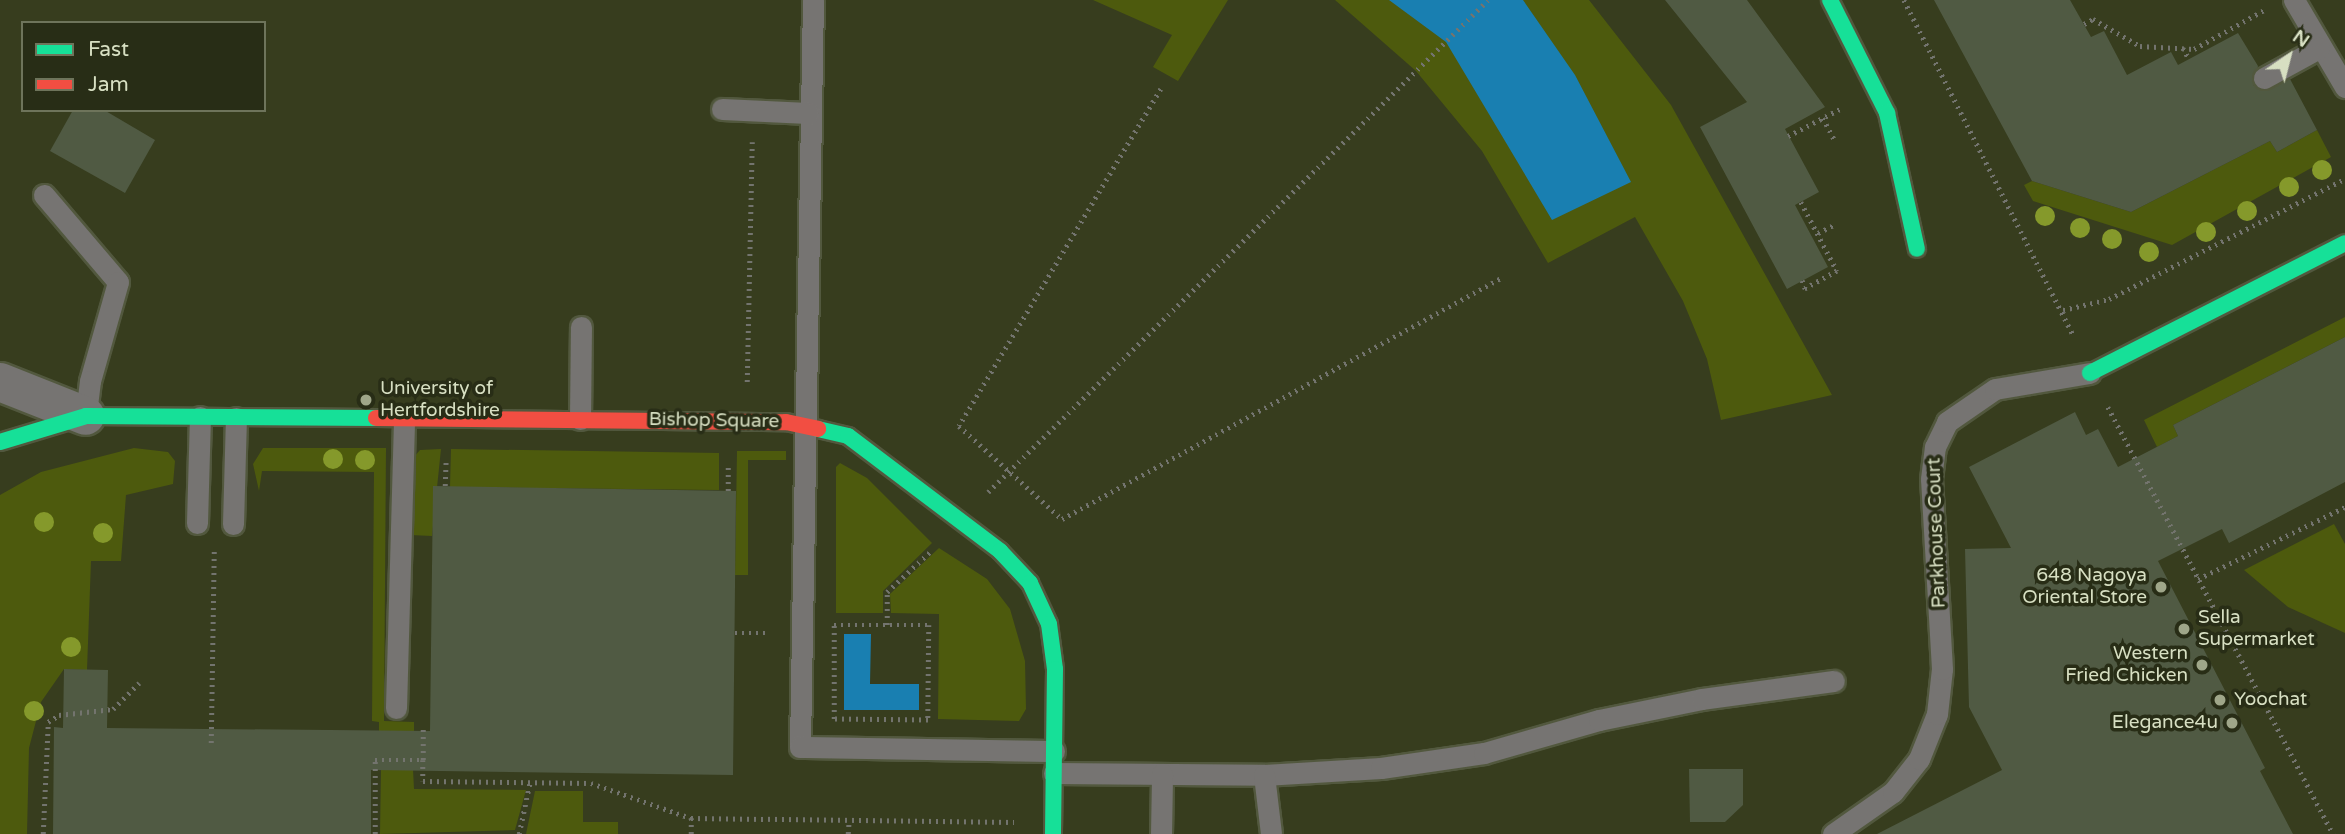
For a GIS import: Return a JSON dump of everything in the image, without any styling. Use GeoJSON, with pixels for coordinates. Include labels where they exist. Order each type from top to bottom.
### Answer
{"type":"FeatureCollection","features":[{"type":"Feature","properties":{"kind":"street"},"geometry":{"type":"LineString","coordinates":[[1830,0],[1887,113],[1917,249]]}},
{"type":"Feature","properties":{"kind":"street","name":"Parkhouse Court"},"geometry":{"type":"LineString","coordinates":[[2090,373],[2345,243]]}},
{"type":"Feature","properties":{"kind":"street","name":"Bishop Square"},"geometry":{"type":"LineString","coordinates":[[0,382],[86,416]]}},
{"type":"Feature","properties":{"kind":"street","name":"Bishop Square"},"geometry":{"type":"LineString","coordinates":[[0,442],[86,416],[746,421],[805,424],[848,436],[877,453],[958,522],[1000,551],[1030,583],[1049,624],[1054,751],[1053,834]]}},
{"type":"Feature","properties":{"kind":"lane"},"geometry":{"type":"LineString","coordinates":[[813,0],[808,113],[800,747],[1054,751]]}},
{"type":"Feature","properties":{"kind":"lane"},"geometry":{"type":"LineString","coordinates":[[2294,0],[2343,88]]}},
{"type":"Feature","properties":{"kind":"lane"},"geometry":{"type":"LineString","coordinates":[[2264,78],[2319,48]]}},
{"type":"Feature","properties":{"kind":"lane"},"geometry":{"type":"LineString","coordinates":[[722,109],[808,113]]}},
{"type":"Feature","properties":{"kind":"lane"},"geometry":{"type":"LineString","coordinates":[[44,195],[118,282],[90,381],[86,416]]}},
{"type":"Feature","properties":{"kind":"lane"},"geometry":{"type":"LineString","coordinates":[[580,419],[581,327]]}},
{"type":"Feature","properties":{"kind":"lane","name":"Parkhouse Court"},"geometry":{"type":"LineString","coordinates":[[1833,834],[1893,792],[1919,759],[1937,714],[1942,669],[1931,479],[1935,447],[1947,422],[1995,389],[2090,373]]}},
{"type":"Feature","properties":{"kind":"lane"},"geometry":{"type":"LineString","coordinates":[[197,523],[200,417]]}},
{"type":"Feature","properties":{"kind":"lane"},"geometry":{"type":"LineString","coordinates":[[233,524],[236,418]]}},
{"type":"Feature","properties":{"kind":"lane"},"geometry":{"type":"LineString","coordinates":[[397,708],[404,420]]}},
{"type":"Feature","properties":{"kind":"lane"},"geometry":{"type":"LineString","coordinates":[[1054,773],[1264,775],[1381,768],[1484,753],[1599,720],[1834,681]]}},
{"type":"Feature","properties":{"kind":"lane"},"geometry":{"type":"LineString","coordinates":[[1161,834],[1162,774]]}},
{"type":"Feature","properties":{"kind":"lane"},"geometry":{"type":"LineString","coordinates":[[1264,775],[1271,834]]}},
{"type":"Feature","properties":{"kind":"path"},"geometry":{"type":"LineString","coordinates":[[887,625],[887,592],[1488,0]]}},
{"type":"Feature","properties":{"kind":"path"},"geometry":{"type":"LineString","coordinates":[[1904,0],[2063,310],[2090,373],[2333,834]]}},
{"type":"Feature","properties":{"kind":"path"},"geometry":{"type":"LineString","coordinates":[[2084,24],[2093,19],[2140,46],[2194,49],[2272,6]]}},
{"type":"Feature","properties":{"kind":"path"},"geometry":{"type":"LineString","coordinates":[[2183,48],[2189,59]]}},
{"type":"Feature","properties":{"kind":"path"},"geometry":{"type":"LineString","coordinates":[[1161,89],[959,426],[1062,519],[1501,278]]}},
{"type":"Feature","properties":{"kind":"path"},"geometry":{"type":"LineString","coordinates":[[1788,136],[1876,90]]}},
{"type":"Feature","properties":{"kind":"path"},"geometry":{"type":"LineString","coordinates":[[746,421],[752,110]]}},
{"type":"Feature","properties":{"kind":"path"},"geometry":{"type":"LineString","coordinates":[[1824,118],[1835,142]]}},
{"type":"Feature","properties":{"kind":"path"},"geometry":{"type":"LineString","coordinates":[[2063,310],[2109,299],[2345,179]]}},
{"type":"Feature","properties":{"kind":"path"},"geometry":{"type":"LineString","coordinates":[[1801,202],[1837,271],[1805,289],[1801,281]]}},
{"type":"Feature","properties":{"kind":"path"},"geometry":{"type":"LineString","coordinates":[[1818,233],[1836,224]]}},
{"type":"Feature","properties":{"kind":"path"},"geometry":{"type":"LineString","coordinates":[[2199,579],[2345,507]]}},
{"type":"Feature","properties":{"kind":"path"},"geometry":{"type":"LineString","coordinates":[[211,743],[214,537]]}},
{"type":"Feature","properties":{"kind":"path"},"geometry":{"type":"LineString","coordinates":[[834,625],[887,625],[929,625],[928,720],[834,719],[834,625]]}},
{"type":"Feature","properties":{"kind":"path"},"geometry":{"type":"LineString","coordinates":[[43,834],[48,722],[58,715],[113,709],[139,683]]}},
{"type":"Feature","properties":{"kind":"path"},"geometry":{"type":"LineString","coordinates":[[375,834],[376,760],[423,760],[423,781],[591,783],[691,818],[1018,822]]}},
{"type":"Feature","properties":{"kind":"path"},"geometry":{"type":"LineString","coordinates":[[519,834],[530,782]]}},
{"type":"Feature","properties":{"kind":"path"},"geometry":{"type":"LineString","coordinates":[[691,818],[691,834]]}},
{"type":"Feature","properties":{"kind":"path"},"geometry":{"type":"LineString","coordinates":[[848,834],[849,821]]}},
{"type":"Feature","properties":{"kind":"green space"},"geometry":{"type":"Polygon","coordinates":[[[1093,0],[1228,0],[1178,81],[1153,67],[1172,35],[1093,0]]]}},
{"type":"Feature","properties":{"kind":"green space"},"geometry":{"type":"Polygon","coordinates":[[[1335,0],[1589,0],[1671,105],[1832,395],[1721,420],[1707,359],[1683,301],[1635,217],[1548,263],[1482,151],[1416,71],[1335,0]]]}},
{"type":"Feature","properties":{"kind":"green space"},"geometry":{"type":"Polygon","coordinates":[[[2317,130],[2331,157],[2172,245],[2033,201],[2024,185],[2032,181],[2131,212],[2270,141],[2277,152],[2317,130]]]}},
{"type":"Feature","properties":{"kind":"green space"},"geometry":{"type":"Polygon","coordinates":[[[2345,317],[2345,337],[2173,425],[2178,436],[2157,447],[2144,420],[2345,317]]]}},
{"type":"Feature","properties":{"kind":"green space"},"geometry":{"type":"Polygon","coordinates":[[[134,448],[168,452],[175,461],[173,484],[126,495],[121,561],[91,561],[87,670],[64,669],[41,702],[29,748],[27,834],[0,834],[0,495],[41,472],[134,448]]]}},
{"type":"Feature","properties":{"kind":"green space"},"geometry":{"type":"Polygon","coordinates":[[[263,448],[386,448],[384,721],[414,722],[414,747],[379,747],[379,722],[372,721],[374,472],[262,471],[259,491],[253,464],[263,448]]]}},
{"type":"Feature","properties":{"kind":"green space"},"geometry":{"type":"Polygon","coordinates":[[[441,449],[432,536],[410,535],[413,458],[420,450],[441,449]]]}},
{"type":"Feature","properties":{"kind":"green space"},"geometry":{"type":"Polygon","coordinates":[[[451,449],[719,453],[719,490],[450,487],[451,449]]]}},
{"type":"Feature","properties":{"kind":"green space"},"geometry":{"type":"Polygon","coordinates":[[[737,451],[786,451],[786,460],[748,460],[748,575],[735,575],[737,451]]]}},
{"type":"Feature","properties":{"kind":"green space"},"geometry":{"type":"Polygon","coordinates":[[[840,463],[867,478],[932,543],[883,591],[883,613],[836,613],[836,467],[840,463]]]}},
{"type":"Feature","properties":{"kind":"green space"},"geometry":{"type":"Polygon","coordinates":[[[2334,524],[2345,544],[2345,633],[2288,607],[2244,570],[2334,524]]]}},
{"type":"Feature","properties":{"kind":"green space"},"geometry":{"type":"Polygon","coordinates":[[[939,548],[987,579],[1010,609],[1025,661],[1026,709],[1019,721],[938,719],[939,614],[891,613],[890,594],[939,548]]]}},
{"type":"Feature","properties":{"kind":"green space"},"geometry":{"type":"Polygon","coordinates":[[[381,769],[413,769],[414,789],[526,790],[515,830],[380,834],[381,769]]]}},
{"type":"Feature","properties":{"kind":"green space"},"geometry":{"type":"Polygon","coordinates":[[[535,791],[583,791],[583,822],[618,822],[618,834],[526,834],[535,791]]]}},
{"type":"Feature","properties":{"kind":"water"},"geometry":{"type":"Polygon","coordinates":[[[1389,0],[1523,0],[1575,75],[1631,182],[1552,220],[1446,42],[1389,0]]]}},
{"type":"Feature","properties":{"kind":"water"},"geometry":{"type":"Polygon","coordinates":[[[844,634],[871,634],[870,684],[919,684],[919,710],[844,710],[844,634]]]}},
{"type":"Feature","properties":{"kind":"building"},"geometry":{"type":"Polygon","coordinates":[[[1665,0],[1747,0],[1825,107],[1785,129],[1819,192],[1795,205],[1828,267],[1787,289],[1700,127],[1747,102],[1665,0]]]}},
{"type":"Feature","properties":{"kind":"building"},"geometry":{"type":"Polygon","coordinates":[[[1934,0],[2070,0],[2091,37],[2104,31],[2127,75],[2171,52],[2178,65],[2238,33],[2258,66],[2253,85],[2264,91],[2290,79],[2317,130],[2277,152],[2270,141],[2131,212],[2032,181],[1934,0]]]}},
{"type":"Feature","properties":{"kind":"building"},"geometry":{"type":"Polygon","coordinates":[[[72,112],[107,112],[155,140],[125,193],[50,151],[72,112]]]}},
{"type":"Feature","properties":{"kind":"building"},"geometry":{"type":"Polygon","coordinates":[[[2345,337],[2345,482],[2229,543],[2222,529],[2158,561],[2265,768],[2260,771],[2293,834],[1877,834],[2002,770],[1969,707],[1965,549],[2011,548],[1969,467],[2075,412],[2086,435],[2098,429],[2118,467],[2178,436],[2173,425],[2345,337]]]}},
{"type":"Feature","properties":{"kind":"building"},"geometry":{"type":"Polygon","coordinates":[[[433,486],[736,491],[733,775],[371,770],[371,834],[53,834],[54,727],[63,728],[64,669],[108,670],[107,728],[430,731],[433,486]]]}},
{"type":"Feature","properties":{"kind":"building"},"geometry":{"type":"Polygon","coordinates":[[[1689,769],[1743,769],[1743,805],[1725,822],[1690,822],[1689,769]]]}},
{"type":"Feature","properties":{"kind":"traffic: fast"},"geometry":{"type":"LineString","coordinates":[[1830,0],[1887,113],[1917,249]]}},
{"type":"Feature","properties":{"kind":"traffic: fast"},"geometry":{"type":"LineString","coordinates":[[2090,373],[2345,243]]}},
{"type":"Feature","properties":{"kind":"traffic: fast"},"geometry":{"type":"LineString","coordinates":[[0,442],[86,416],[376,418]]}},
{"type":"Feature","properties":{"kind":"traffic: fast"},"geometry":{"type":"LineString","coordinates":[[818,429],[848,436],[1000,551],[1030,583],[1049,624],[1055,669],[1053,834]]}},
{"type":"Feature","properties":{"kind":"traffic: jam"},"geometry":{"type":"LineString","coordinates":[[376,418],[786,422],[818,429]]}},
{"type":"Feature","properties":{"kind":"place","name":"University of Hertfordshire"},"geometry":{"type":"Point","coordinates":[366,400]}},
{"type":"Feature","properties":{"kind":"place","name":"648 Nagoya Oriental Store"},"geometry":{"type":"Point","coordinates":[2161,587]}},
{"type":"Feature","properties":{"kind":"place","name":"Sella Supermarket"},"geometry":{"type":"Point","coordinates":[2184,629]}},
{"type":"Feature","properties":{"kind":"place","name":"Western Fried Chicken"},"geometry":{"type":"Point","coordinates":[2202,665]}},
{"type":"Feature","properties":{"kind":"place","name":"Yoochat"},"geometry":{"type":"Point","coordinates":[2220,700]}},
{"type":"Feature","properties":{"kind":"place","name":"Elegance4u"},"geometry":{"type":"Point","coordinates":[2232,723]}}]}
